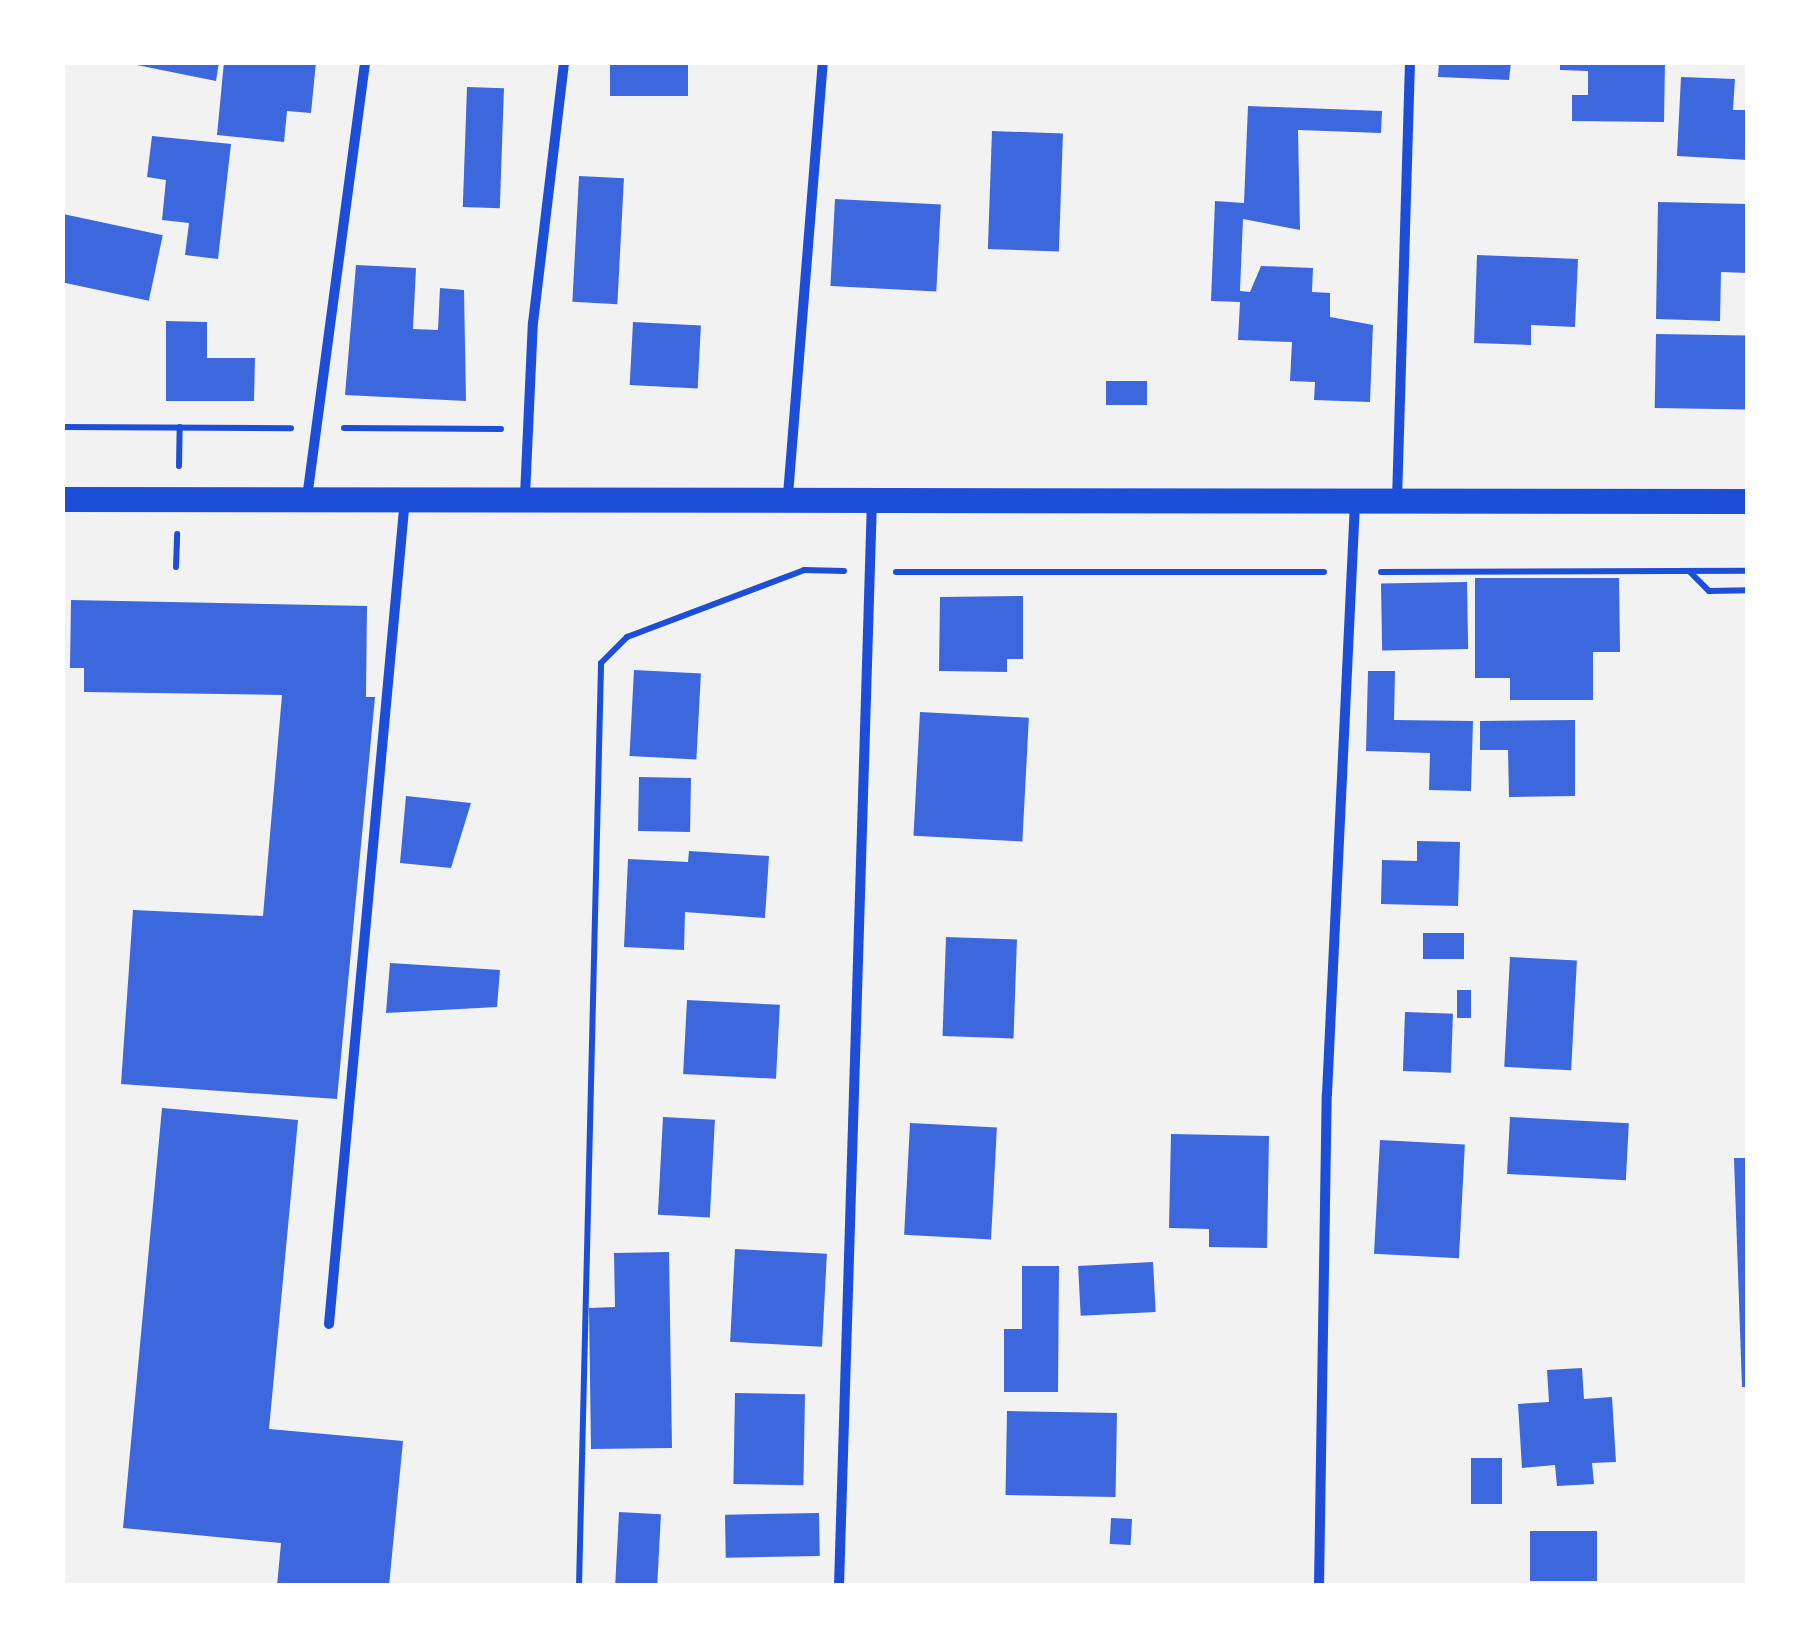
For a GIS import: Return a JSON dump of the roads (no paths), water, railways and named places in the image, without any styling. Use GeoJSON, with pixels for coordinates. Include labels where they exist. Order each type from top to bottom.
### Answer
{"type":"FeatureCollection","features":[{"type":"Feature","properties":{"kind":"main road"},"geometry":{"type":"LineString","coordinates":[[62,499],[872,494],[1748,501]]}},
{"type":"Feature","properties":{"kind":"street"},"geometry":{"type":"LineString","coordinates":[[307,498],[365,62]]}},
{"type":"Feature","properties":{"kind":"street"},"geometry":{"type":"LineString","coordinates":[[525,496],[533,323],[564,62]]}},
{"type":"Feature","properties":{"kind":"street"},"geometry":{"type":"LineString","coordinates":[[788,495],[823,62]]}},
{"type":"Feature","properties":{"kind":"street"},"geometry":{"type":"LineString","coordinates":[[1398,500],[1410,62]]}},
{"type":"Feature","properties":{"kind":"street"},"geometry":{"type":"LineString","coordinates":[[839,1586],[872,494]]}},
{"type":"Feature","properties":{"kind":"street"},"geometry":{"type":"LineString","coordinates":[[329,1324],[405,497]]}},
{"type":"Feature","properties":{"kind":"street"},"geometry":{"type":"LineString","coordinates":[[1318,1586],[1328,1094],[1356,500]]}}]}
